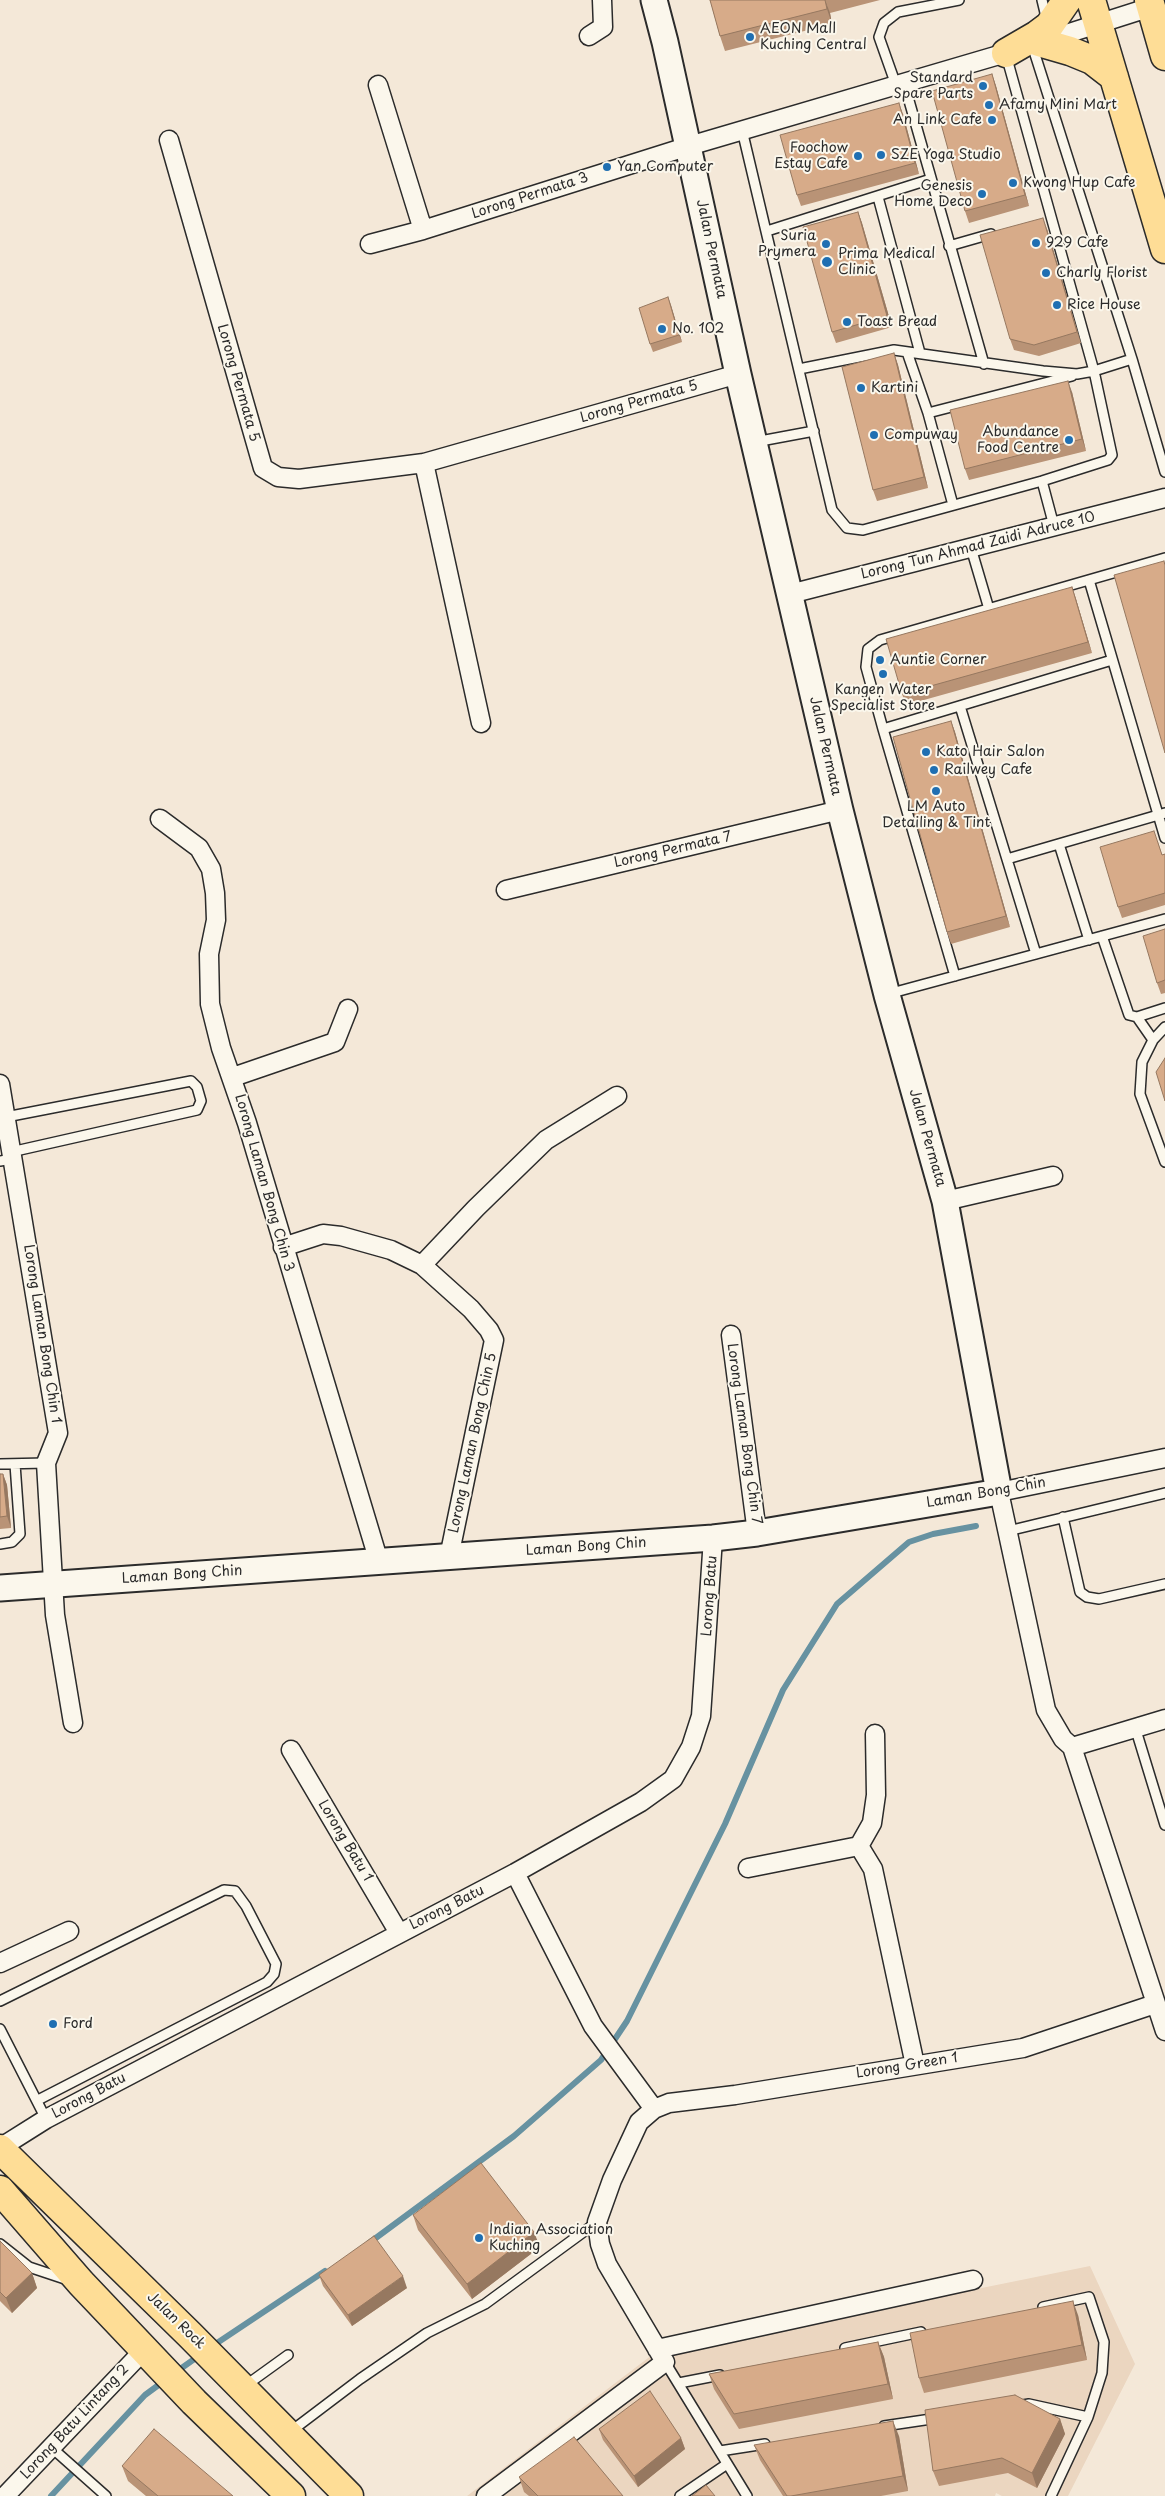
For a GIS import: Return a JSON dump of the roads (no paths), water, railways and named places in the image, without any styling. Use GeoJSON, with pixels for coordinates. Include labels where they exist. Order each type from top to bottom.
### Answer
{"type":"FeatureCollection","features":[{"type":"Feature","properties":{"kind":"main road"},"geometry":{"type":"LineString","coordinates":[[1040,38],[1066,0]]}},
{"type":"Feature","properties":{"kind":"main road"},"geometry":{"type":"LineString","coordinates":[[1150,4],[1165,56]]}},
{"type":"Feature","properties":{"kind":"main road"},"geometry":{"type":"LineString","coordinates":[[1094,12],[1165,248]]}},
{"type":"Feature","properties":{"kind":"main road"},"geometry":{"type":"LineString","coordinates":[[1006,53],[1037,35],[1092,60],[1114,77]]}},
{"type":"Feature","properties":{"kind":"main road","name":"Jalan Rock"},"geometry":{"type":"LineString","coordinates":[[0,2148],[221,2365],[349,2496]]}},
{"type":"Feature","properties":{"kind":"main road"},"geometry":{"type":"LineString","coordinates":[[0,2190],[81,2283],[194,2402],[291,2496]]}},
{"type":"Feature","properties":{"kind":"street"},"geometry":{"type":"LineString","coordinates":[[589,36],[603,27],[602,0]]}},
{"type":"Feature","properties":{"kind":"street","name":"Jalan Permata"},"geometry":{"type":"LineString","coordinates":[[654,0],[689,146],[738,374],[840,810],[887,995],[945,1201],[999,1492]]}},
{"type":"Feature","properties":{"kind":"street"},"geometry":{"type":"LineString","coordinates":[[1040,38],[1094,12],[1150,4]]}},
{"type":"Feature","properties":{"kind":"street","name":"Lorong Permata 3"},"geometry":{"type":"LineString","coordinates":[[370,244],[423,230],[742,130],[1006,53]]}},
{"type":"Feature","properties":{"kind":"street"},"geometry":{"type":"LineString","coordinates":[[378,85],[423,230]]}},
{"type":"Feature","properties":{"kind":"street","name":"Lorong Permata 5"},"geometry":{"type":"LineString","coordinates":[[169,140],[263,468],[278,478],[299,479],[424,463],[738,374]]}},
{"type":"Feature","properties":{"kind":"street"},"geometry":{"type":"LineString","coordinates":[[424,463],[480,723]]}},
{"type":"Feature","properties":{"kind":"street","name":"Lorong Tun Ahmad Zaidi Adruce 10"},"geometry":{"type":"LineString","coordinates":[[790,594],[1165,498]]}},
{"type":"Feature","properties":{"kind":"street","name":"Lorong Permata 7"},"geometry":{"type":"LineString","coordinates":[[506,890],[840,810]]}},
{"type":"Feature","properties":{"kind":"street","name":"Lorong Laman Bong Chin 3"},"geometry":{"type":"LineString","coordinates":[[160,819],[199,848],[211,869],[215,892],[216,920],[209,954],[210,1004],[221,1048],[233,1078],[379,1562]]}},
{"type":"Feature","properties":{"kind":"street"},"geometry":{"type":"LineString","coordinates":[[233,1078],[335,1042],[348,1009]]}},
{"type":"Feature","properties":{"kind":"street","name":"Lorong Laman Bong Chin 1"},"geometry":{"type":"LineString","coordinates":[[0,1084],[6,1117],[8,1157],[58,1432],[46,1463],[55,1615],[73,1723]]}},
{"type":"Feature","properties":{"kind":"street"},"geometry":{"type":"LineString","coordinates":[[422,1265],[476,1208],[546,1140],[617,1096]]}},
{"type":"Feature","properties":{"kind":"street"},"geometry":{"type":"LineString","coordinates":[[945,1201],[1053,1176]]}},
{"type":"Feature","properties":{"kind":"street","name":"Lorong Laman Bong Chin 5"},"geometry":{"type":"LineString","coordinates":[[283,1246],[323,1234],[341,1236],[391,1250],[422,1265],[471,1309],[489,1330],[494,1340],[449,1557]]}},
{"type":"Feature","properties":{"kind":"street","name":"Lorong Laman Bong Chin 7"},"geometry":{"type":"LineString","coordinates":[[731,1335],[757,1533]]}},
{"type":"Feature","properties":{"kind":"street","name":"Laman Bong Chin"},"geometry":{"type":"LineString","coordinates":[[0,1588],[713,1538],[757,1533],[999,1492],[1165,1458]]}},
{"type":"Feature","properties":{"kind":"street"},"geometry":{"type":"LineString","coordinates":[[999,1492],[1046,1710],[1063,1739],[1072,1747],[1164,2027]]}},
{"type":"Feature","properties":{"kind":"street","name":"Lorong Batu"},"geometry":{"type":"LineString","coordinates":[[0,2148],[46,2119],[399,1932],[515,1873],[641,1802],[673,1779],[691,1747],[701,1716],[713,1538]]}},
{"type":"Feature","properties":{"kind":"street"},"geometry":{"type":"LineString","coordinates":[[1072,1747],[1165,1719]]}},
{"type":"Feature","properties":{"kind":"street"},"geometry":{"type":"LineString","coordinates":[[748,1868],[859,1846],[872,1823],[876,1795],[875,1734]]}},
{"type":"Feature","properties":{"kind":"street","name":"Lorong Batu 1"},"geometry":{"type":"LineString","coordinates":[[291,1750],[399,1932]]}},
{"type":"Feature","properties":{"kind":"street"},"geometry":{"type":"LineString","coordinates":[[859,1846],[873,1869],[915,2065]]}},
{"type":"Feature","properties":{"kind":"street"},"geometry":{"type":"LineString","coordinates":[[515,1873],[593,2026],[654,2109],[639,2122],[612,2180],[597,2222],[600,2244],[607,2264],[661,2355]]}},
{"type":"Feature","properties":{"kind":"street"},"geometry":{"type":"LineString","coordinates":[[0,1963],[69,1931]]}},
{"type":"Feature","properties":{"kind":"street","name":"Lorong Green 1"},"geometry":{"type":"LineString","coordinates":[[654,2109],[668,2103],[1023,2048],[1155,2004]]}},
{"type":"Feature","properties":{"kind":"street"},"geometry":{"type":"LineString","coordinates":[[486,2496],[661,2355],[973,2280]]}},
{"type":"Feature","properties":{"kind":"street","name":"Lorong Batu Lintang 2"},"geometry":{"type":"LineString","coordinates":[[5,2496],[58,2454],[150,2354]]}},
{"type":"Feature","properties":{"kind":"lane"},"geometry":{"type":"LineString","coordinates":[[959,0],[898,12],[884,23],[879,37],[900,84],[931,180],[984,364]]}},
{"type":"Feature","properties":{"kind":"lane"},"geometry":{"type":"LineString","coordinates":[[1042,0],[1040,38],[1165,472]]}},
{"type":"Feature","properties":{"kind":"lane"},"geometry":{"type":"LineString","coordinates":[[742,130],[832,510],[847,528],[863,530],[1042,481],[1108,460],[1112,455],[1094,372],[1047,219],[1006,53]]}},
{"type":"Feature","properties":{"kind":"lane"},"geometry":{"type":"LineString","coordinates":[[767,231],[931,180]]}},
{"type":"Feature","properties":{"kind":"lane"},"geometry":{"type":"LineString","coordinates":[[878,197],[920,353]]}},
{"type":"Feature","properties":{"kind":"lane"},"geometry":{"type":"LineString","coordinates":[[949,246],[1005,230]]}},
{"type":"Feature","properties":{"kind":"lane"},"geometry":{"type":"LineString","coordinates":[[799,369],[885,351],[920,353],[984,364],[1077,374]]}},
{"type":"Feature","properties":{"kind":"lane"},"geometry":{"type":"LineString","coordinates":[[907,352],[928,413],[953,505]]}},
{"type":"Feature","properties":{"kind":"lane"},"geometry":{"type":"LineString","coordinates":[[928,413],[1077,374],[1094,372],[1132,358]]}},
{"type":"Feature","properties":{"kind":"lane"},"geometry":{"type":"LineString","coordinates":[[754,442],[814,432]]}},
{"type":"Feature","properties":{"kind":"lane"},"geometry":{"type":"LineString","coordinates":[[1042,481],[1054,526]]}},
{"type":"Feature","properties":{"kind":"lane"},"geometry":{"type":"LineString","coordinates":[[971,548],[988,609]]}},
{"type":"Feature","properties":{"kind":"lane"},"geometry":{"type":"LineString","coordinates":[[956,976],[866,667],[868,649],[880,640],[1165,558]]}},
{"type":"Feature","properties":{"kind":"lane"},"geometry":{"type":"LineString","coordinates":[[1089,580],[1112,660],[1162,814],[1165,838]]}},
{"type":"Feature","properties":{"kind":"lane"},"geometry":{"type":"LineString","coordinates":[[883,729],[1112,660]]}},
{"type":"Feature","properties":{"kind":"lane"},"geometry":{"type":"LineString","coordinates":[[960,706],[1036,954]]}},
{"type":"Feature","properties":{"kind":"lane"},"geometry":{"type":"LineString","coordinates":[[1007,859],[1162,814]]}},
{"type":"Feature","properties":{"kind":"lane"},"geometry":{"type":"LineString","coordinates":[[1058,844],[1089,940]]}},
{"type":"Feature","properties":{"kind":"lane"},"geometry":{"type":"LineString","coordinates":[[887,995],[1165,919]]}},
{"type":"Feature","properties":{"kind":"lane"},"geometry":{"type":"LineString","coordinates":[[1102,936],[1129,1015],[1137,1017],[1165,1008]]}},
{"type":"Feature","properties":{"kind":"lane"},"geometry":{"type":"LineString","coordinates":[[1137,1017],[1153,1040]]}},
{"type":"Feature","properties":{"kind":"lane"},"geometry":{"type":"LineString","coordinates":[[1165,1027],[1153,1040],[1142,1062],[1140,1094],[1165,1162]]}},
{"type":"Feature","properties":{"kind":"lane"},"geometry":{"type":"LineString","coordinates":[[6,1117],[191,1081],[197,1087],[201,1101],[197,1110],[8,1157]]}},
{"type":"Feature","properties":{"kind":"lane"},"geometry":{"type":"LineString","coordinates":[[0,1464],[46,1463]]}},
{"type":"Feature","properties":{"kind":"lane"},"geometry":{"type":"LineString","coordinates":[[0,1544],[12,1542],[20,1534],[15,1464]]}},
{"type":"Feature","properties":{"kind":"lane"},"geometry":{"type":"LineString","coordinates":[[1008,1531],[1165,1493]]}},
{"type":"Feature","properties":{"kind":"lane"},"geometry":{"type":"LineString","coordinates":[[1063,1518],[1080,1592],[1087,1597],[1099,1599],[1165,1584]]}},
{"type":"Feature","properties":{"kind":"lane"},"geometry":{"type":"LineString","coordinates":[[1135,1727],[1163,1810],[1165,1825]]}},
{"type":"Feature","properties":{"kind":"lane"},"geometry":{"type":"LineString","coordinates":[[0,2001],[224,1890],[235,1891],[246,1906],[276,1964],[274,1974],[267,1982],[38,2100]]}},
{"type":"Feature","properties":{"kind":"lane"},"geometry":{"type":"LineString","coordinates":[[0,2030],[38,2100],[46,2119]]}},
{"type":"Feature","properties":{"kind":"lane"},"geometry":{"type":"LineString","coordinates":[[288,2433],[427,2332],[485,2304],[597,2222]]}},
{"type":"Feature","properties":{"kind":"lane"},"geometry":{"type":"LineString","coordinates":[[0,2244],[30,2267],[47,2275],[81,2283]]}},
{"type":"Feature","properties":{"kind":"lane"},"geometry":{"type":"LineString","coordinates":[[1030,2310],[1089,2297],[1104,2342],[1102,2373],[1088,2417],[1051,2496]]}},
{"type":"Feature","properties":{"kind":"lane"},"geometry":{"type":"LineString","coordinates":[[835,2350],[932,2330]]}},
{"type":"Feature","properties":{"kind":"lane"},"geometry":{"type":"LineString","coordinates":[[243,2388],[288,2355]]}},
{"type":"Feature","properties":{"kind":"lane"},"geometry":{"type":"LineString","coordinates":[[661,2355],[747,2496]]}},
{"type":"Feature","properties":{"kind":"lane"},"geometry":{"type":"LineString","coordinates":[[679,2383],[727,2373]]}},
{"type":"Feature","properties":{"kind":"lane"},"geometry":{"type":"LineString","coordinates":[[1010,2407],[1029,2404],[1088,2417]]}},
{"type":"Feature","properties":{"kind":"lane"},"geometry":{"type":"LineString","coordinates":[[874,2428],[952,2416]]}},
{"type":"Feature","properties":{"kind":"lane"},"geometry":{"type":"LineString","coordinates":[[720,2451],[778,2442]]}},
{"type":"Feature","properties":{"kind":"lane"},"geometry":{"type":"LineString","coordinates":[[58,2454],[106,2496]]}},
{"type":"Feature","properties":{"kind":"lane"},"geometry":{"type":"LineString","coordinates":[[680,2496],[727,2464]]}},
{"type":"Feature","properties":{"kind":"waterway"},"geometry":{"type":"LineString","coordinates":[[369,2243],[514,2136],[601,2060],[627,2021],[725,1824],[783,1690],[837,1604],[909,1542],[933,1534],[976,1526]]}},
{"type":"Feature","properties":{"kind":"waterway"},"geometry":{"type":"LineString","coordinates":[[211,2347],[325,2271]]}},
{"type":"Feature","properties":{"kind":"waterway"},"geometry":{"type":"LineString","coordinates":[[176,2372],[200,2355]]}},
{"type":"Feature","properties":{"kind":"waterway"},"geometry":{"type":"LineString","coordinates":[[51,2496],[145,2395],[164,2381]]}},
{"type":"Feature","properties":{"kind":"place","name":"AEON Mall Kuching Central"},"geometry":{"type":"Point","coordinates":[750,37]}},
{"type":"Feature","properties":{"kind":"place","name":"Standard Spare Parts"},"geometry":{"type":"Point","coordinates":[983,86]}},
{"type":"Feature","properties":{"kind":"place","name":"Afamy Mini Mart"},"geometry":{"type":"Point","coordinates":[989,105]}},
{"type":"Feature","properties":{"kind":"place","name":"An Link Cafe"},"geometry":{"type":"Point","coordinates":[992,120]}},
{"type":"Feature","properties":{"kind":"place","name":"SZE Yoga Studio"},"geometry":{"type":"Point","coordinates":[881,155]}},
{"type":"Feature","properties":{"kind":"place","name":"Foochow Estay Cafe"},"geometry":{"type":"Point","coordinates":[858,156]}},
{"type":"Feature","properties":{"kind":"place","name":"Yan Computer"},"geometry":{"type":"Point","coordinates":[607,167]}},
{"type":"Feature","properties":{"kind":"place","name":"Kwong Hup Cafe"},"geometry":{"type":"Point","coordinates":[1013,183]}},
{"type":"Feature","properties":{"kind":"place","name":"Genesis Home Deco"},"geometry":{"type":"Point","coordinates":[982,194]}},
{"type":"Feature","properties":{"kind":"place","name":"929 Cafe"},"geometry":{"type":"Point","coordinates":[1036,243]}},
{"type":"Feature","properties":{"kind":"place","name":"Suria Prymera"},"geometry":{"type":"Point","coordinates":[826,244]}},
{"type":"Feature","properties":{"kind":"place","name":"Prima Medical Clinic"},"geometry":{"type":"Point","coordinates":[827,262]}},
{"type":"Feature","properties":{"kind":"place","name":"Charly Florist"},"geometry":{"type":"Point","coordinates":[1046,273]}},
{"type":"Feature","properties":{"kind":"place","name":"Rice House"},"geometry":{"type":"Point","coordinates":[1057,305]}},
{"type":"Feature","properties":{"kind":"place","name":"Toast Bread"},"geometry":{"type":"Point","coordinates":[847,322]}},
{"type":"Feature","properties":{"kind":"place","name":"No. 102"},"geometry":{"type":"Point","coordinates":[662,329]}},
{"type":"Feature","properties":{"kind":"place","name":"Kartini"},"geometry":{"type":"Point","coordinates":[861,388]}},
{"type":"Feature","properties":{"kind":"place","name":"Compuway"},"geometry":{"type":"Point","coordinates":[874,435]}},
{"type":"Feature","properties":{"kind":"place","name":"Abundance Food Centre"},"geometry":{"type":"Point","coordinates":[1069,440]}},
{"type":"Feature","properties":{"kind":"place","name":"Auntie Corner"},"geometry":{"type":"Point","coordinates":[880,660]}},
{"type":"Feature","properties":{"kind":"place","name":"Kangen Water Specialist Store"},"geometry":{"type":"Point","coordinates":[883,674]}},
{"type":"Feature","properties":{"kind":"place","name":"Kato Hair Salon"},"geometry":{"type":"Point","coordinates":[926,752]}},
{"type":"Feature","properties":{"kind":"place","name":"Railwey Cafe"},"geometry":{"type":"Point","coordinates":[934,770]}},
{"type":"Feature","properties":{"kind":"place","name":"LM Auto Detailing & Tint"},"geometry":{"type":"Point","coordinates":[936,791]}},
{"type":"Feature","properties":{"kind":"place","name":"Ford"},"geometry":{"type":"Point","coordinates":[53,2024]}},
{"type":"Feature","properties":{"kind":"place","name":"Indian Association Kuching"},"geometry":{"type":"Point","coordinates":[479,2238]}}]}
